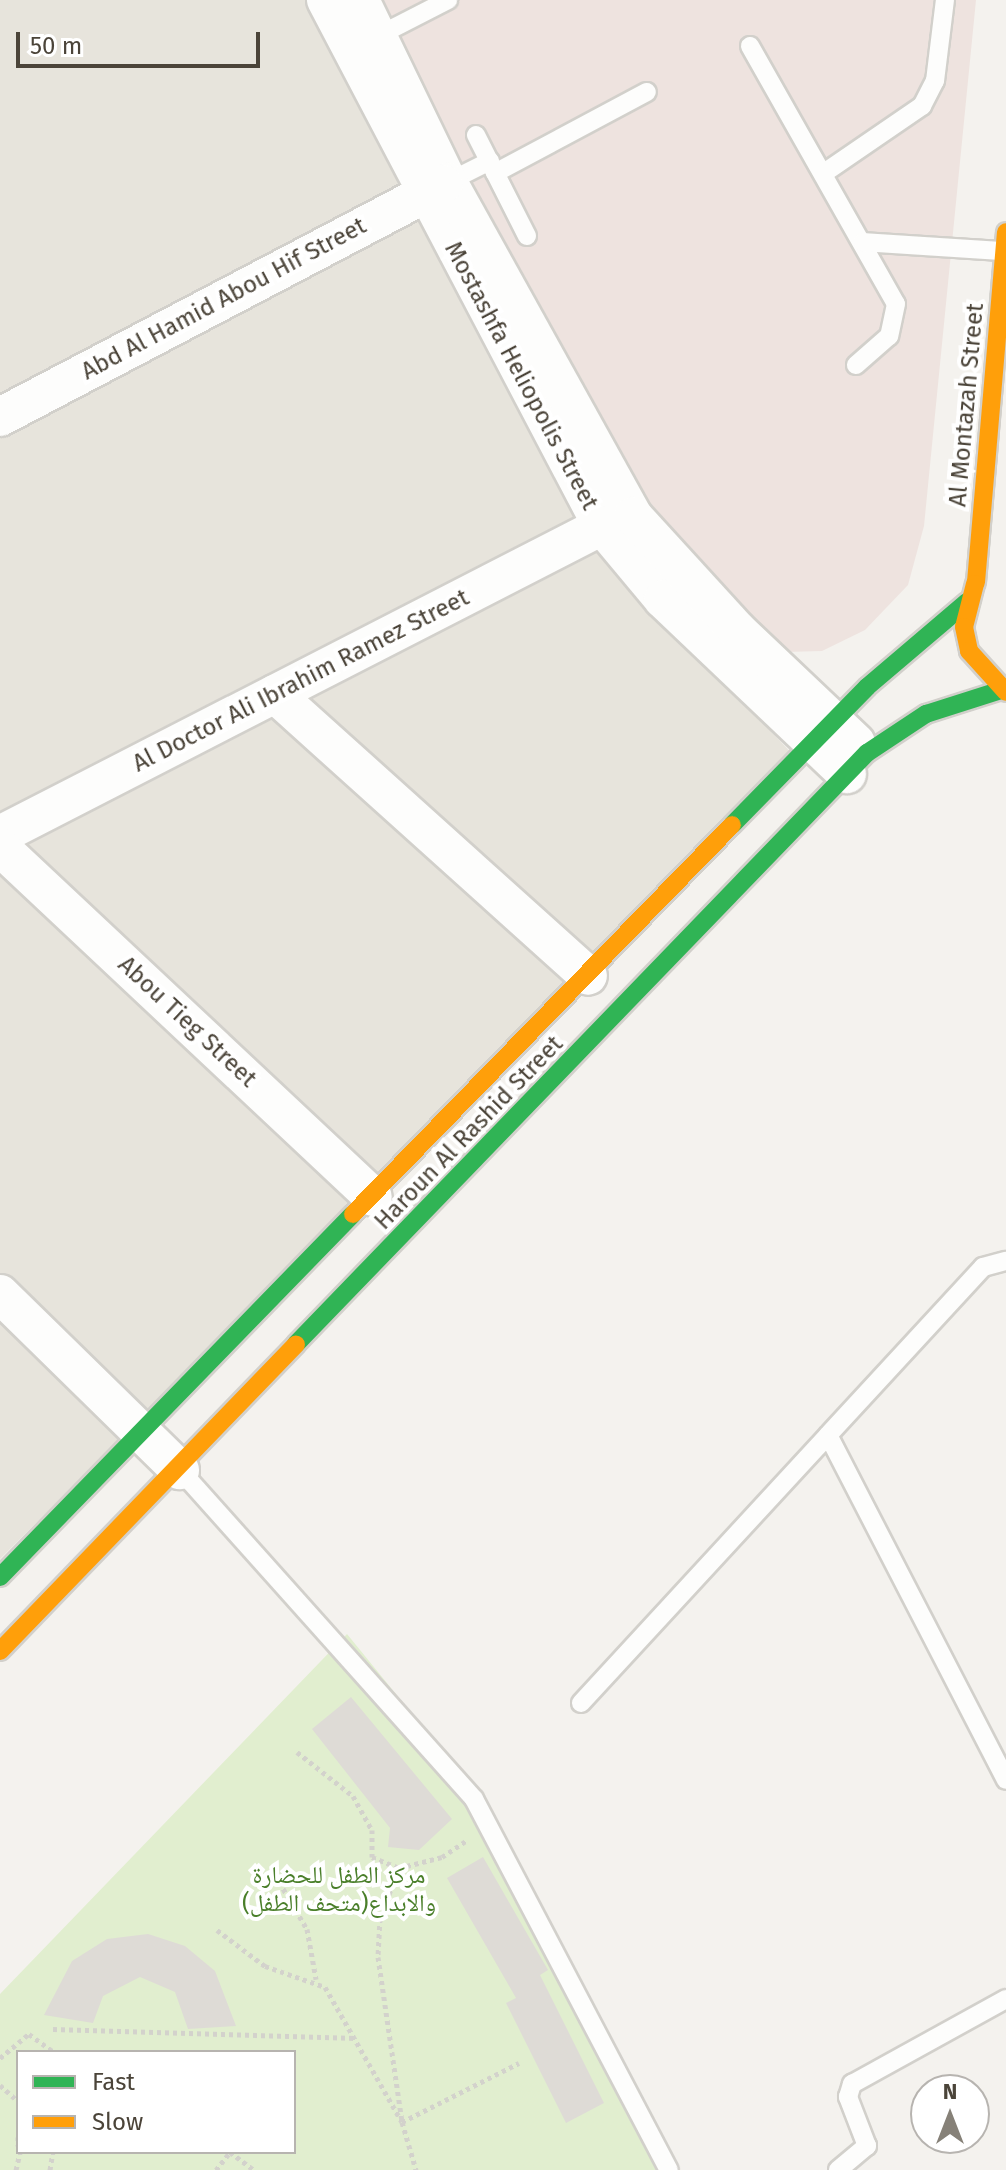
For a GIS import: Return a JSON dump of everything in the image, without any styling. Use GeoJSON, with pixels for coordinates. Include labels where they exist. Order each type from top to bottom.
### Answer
{"type":"FeatureCollection","features":[{"type":"Feature","properties":{"kind":"street","name":"Mostashfa Heliopolis Street"},"geometry":{"type":"LineString","coordinates":[[326,0],[435,188],[633,516],[824,732]]}},
{"type":"Feature","properties":{"kind":"street","name":"Mostashfa Heliopolis Street"},"geometry":{"type":"LineString","coordinates":[[360,0],[378,36],[435,188],[602,526],[663,599],[857,763]]}},
{"type":"Feature","properties":{"kind":"street","name":"Abd Al Hamid Abou Hif Street"},"geometry":{"type":"LineString","coordinates":[[0,417],[435,188]]}},
{"type":"Feature","properties":{"kind":"street","name":"Al Montazah Street"},"geometry":{"type":"LineString","coordinates":[[976,582],[1005,241]]}},
{"type":"Feature","properties":{"kind":"street","name":"Al Doctor Ali Ibrahim Ramez Street"},"geometry":{"type":"LineString","coordinates":[[0,835],[602,526]]}},
{"type":"Feature","properties":{"kind":"street"},"geometry":{"type":"LineString","coordinates":[[1001,557],[976,582],[967,602],[969,651],[1003,691]]}},
{"type":"Feature","properties":{"kind":"street","name":"Haroun Al Rashid Street"},"geometry":{"type":"LineString","coordinates":[[0,1577],[824,732],[967,602]]}},
{"type":"Feature","properties":{"kind":"street","name":"Haroun Al Rashid Street"},"geometry":{"type":"LineString","coordinates":[[0,1651],[180,1470],[857,763],[926,714],[1003,691]]}},
{"type":"Feature","properties":{"kind":"street"},"geometry":{"type":"LineString","coordinates":[[275,694],[588,976]]}},
{"type":"Feature","properties":{"kind":"street","name":"Abou Tieg Street"},"geometry":{"type":"LineString","coordinates":[[0,847],[373,1197]]}},
{"type":"Feature","properties":{"kind":"street"},"geometry":{"type":"LineString","coordinates":[[0,1294],[180,1470]]}},
{"type":"Feature","properties":{"kind":"lane"},"geometry":{"type":"LineString","coordinates":[[378,36],[448,0]]}},
{"type":"Feature","properties":{"kind":"lane"},"geometry":{"type":"LineString","coordinates":[[824,173],[922,106],[935,81],[945,0]]}},
{"type":"Feature","properties":{"kind":"lane"},"geometry":{"type":"LineString","coordinates":[[750,46],[890,289],[895,321],[856,365]]}},
{"type":"Feature","properties":{"kind":"lane"},"geometry":{"type":"LineString","coordinates":[[435,188],[492,167],[647,92]]}},
{"type":"Feature","properties":{"kind":"lane"},"geometry":{"type":"LineString","coordinates":[[476,135],[527,236]]}},
{"type":"Feature","properties":{"kind":"lane"},"geometry":{"type":"LineString","coordinates":[[863,242],[1005,241]]}},
{"type":"Feature","properties":{"kind":"lane"},"geometry":{"type":"LineString","coordinates":[[581,1703],[983,1267],[1006,1261]]}},
{"type":"Feature","properties":{"kind":"lane"},"geometry":{"type":"LineString","coordinates":[[828,1435],[1006,1780]]}},
{"type":"Feature","properties":{"kind":"lane"},"geometry":{"type":"LineString","coordinates":[[180,1470],[474,1799],[669,2170]]}},
{"type":"Feature","properties":{"kind":"lane"},"geometry":{"type":"LineString","coordinates":[[838,2170],[867,2146],[848,2097],[852,2084],[1006,1999]]}},
{"type":"Feature","properties":{"kind":"path"},"geometry":{"type":"LineString","coordinates":[[297,1752],[353,1796],[372,1830],[372,1857],[399,1868],[442,1857],[477,1832]]}},
{"type":"Feature","properties":{"kind":"path"},"geometry":{"type":"LineString","coordinates":[[271,1868],[307,1929],[316,1979],[357,2038],[402,2122]]}},
{"type":"Feature","properties":{"kind":"path"},"geometry":{"type":"LineString","coordinates":[[399,1868],[380,1918],[378,1957],[402,2122],[416,2170]]}},
{"type":"Feature","properties":{"kind":"path"},"geometry":{"type":"LineString","coordinates":[[217,1930],[265,1966],[316,1979]]}},
{"type":"Feature","properties":{"kind":"path"},"geometry":{"type":"LineString","coordinates":[[53,2029],[357,2038]]}},
{"type":"Feature","properties":{"kind":"path"},"geometry":{"type":"LineString","coordinates":[[0,2058],[29,2034],[51,2050]]}},
{"type":"Feature","properties":{"kind":"path"},"geometry":{"type":"LineString","coordinates":[[402,2122],[519,2063]]}},
{"type":"Feature","properties":{"kind":"path"},"geometry":{"type":"LineString","coordinates":[[0,2085],[16,2099]]}},
{"type":"Feature","properties":{"kind":"path"},"geometry":{"type":"LineString","coordinates":[[216,2170],[228,2154]]}},
{"type":"Feature","properties":{"kind":"path"},"geometry":{"type":"LineString","coordinates":[[233,2154],[254,2170]]}},
{"type":"Feature","properties":{"kind":"shaded area"},"geometry":{"type":"Polygon","coordinates":[[[0,0],[309,0],[592,543],[797,759],[0,1559],[0,0]]]}},
{"type":"Feature","properties":{"kind":"shaded area"},"geometry":{"type":"Polygon","coordinates":[[[373,0],[976,0],[924,526],[908,585],[865,630],[822,651],[785,652],[760,640],[617,479],[373,0]]]}},
{"type":"Feature","properties":{"kind":"green space","name":"مركز الطفل للحضارة والابداع(متحف الطفل)"},"geometry":{"type":"Polygon","coordinates":[[[347,1634],[483,1801],[675,2170],[0,2170],[0,1994],[347,1634]]]}},
{"type":"Feature","properties":{"kind":"building"},"geometry":{"type":"Polygon","coordinates":[[[351,1697],[452,1819],[419,1850],[388,1847],[390,1828],[312,1729],[351,1697]]]}},
{"type":"Feature","properties":{"kind":"building"},"geometry":{"type":"Polygon","coordinates":[[[483,1857],[548,1970],[540,1975],[604,2103],[566,2123],[506,2003],[516,1998],[447,1878],[483,1857]]]}},
{"type":"Feature","properties":{"kind":"building"},"geometry":{"type":"Polygon","coordinates":[[[148,1934],[185,1946],[215,1971],[236,2026],[188,2029],[175,1992],[140,1977],[103,1996],[93,2023],[44,2015],[72,1961],[107,1939],[148,1934]]]}},
{"type":"Feature","properties":{"kind":"traffic: fast"},"geometry":{"type":"LineString","coordinates":[[732,825],[867,687],[967,602]]}},
{"type":"Feature","properties":{"kind":"traffic: fast"},"geometry":{"type":"LineString","coordinates":[[296,1344],[867,753],[926,714],[1001,690]]}},
{"type":"Feature","properties":{"kind":"traffic: fast"},"geometry":{"type":"LineString","coordinates":[[0,1577],[353,1214]]}},
{"type":"Feature","properties":{"kind":"traffic: slow"},"geometry":{"type":"LineString","coordinates":[[976,582],[1006,232]]}},
{"type":"Feature","properties":{"kind":"traffic: slow"},"geometry":{"type":"LineString","coordinates":[[975,584],[964,627],[969,651],[1006,692]]}},
{"type":"Feature","properties":{"kind":"traffic: slow"},"geometry":{"type":"LineString","coordinates":[[353,1214],[732,825]]}},
{"type":"Feature","properties":{"kind":"traffic: slow"},"geometry":{"type":"LineString","coordinates":[[0,1651],[296,1344]]}}]}
